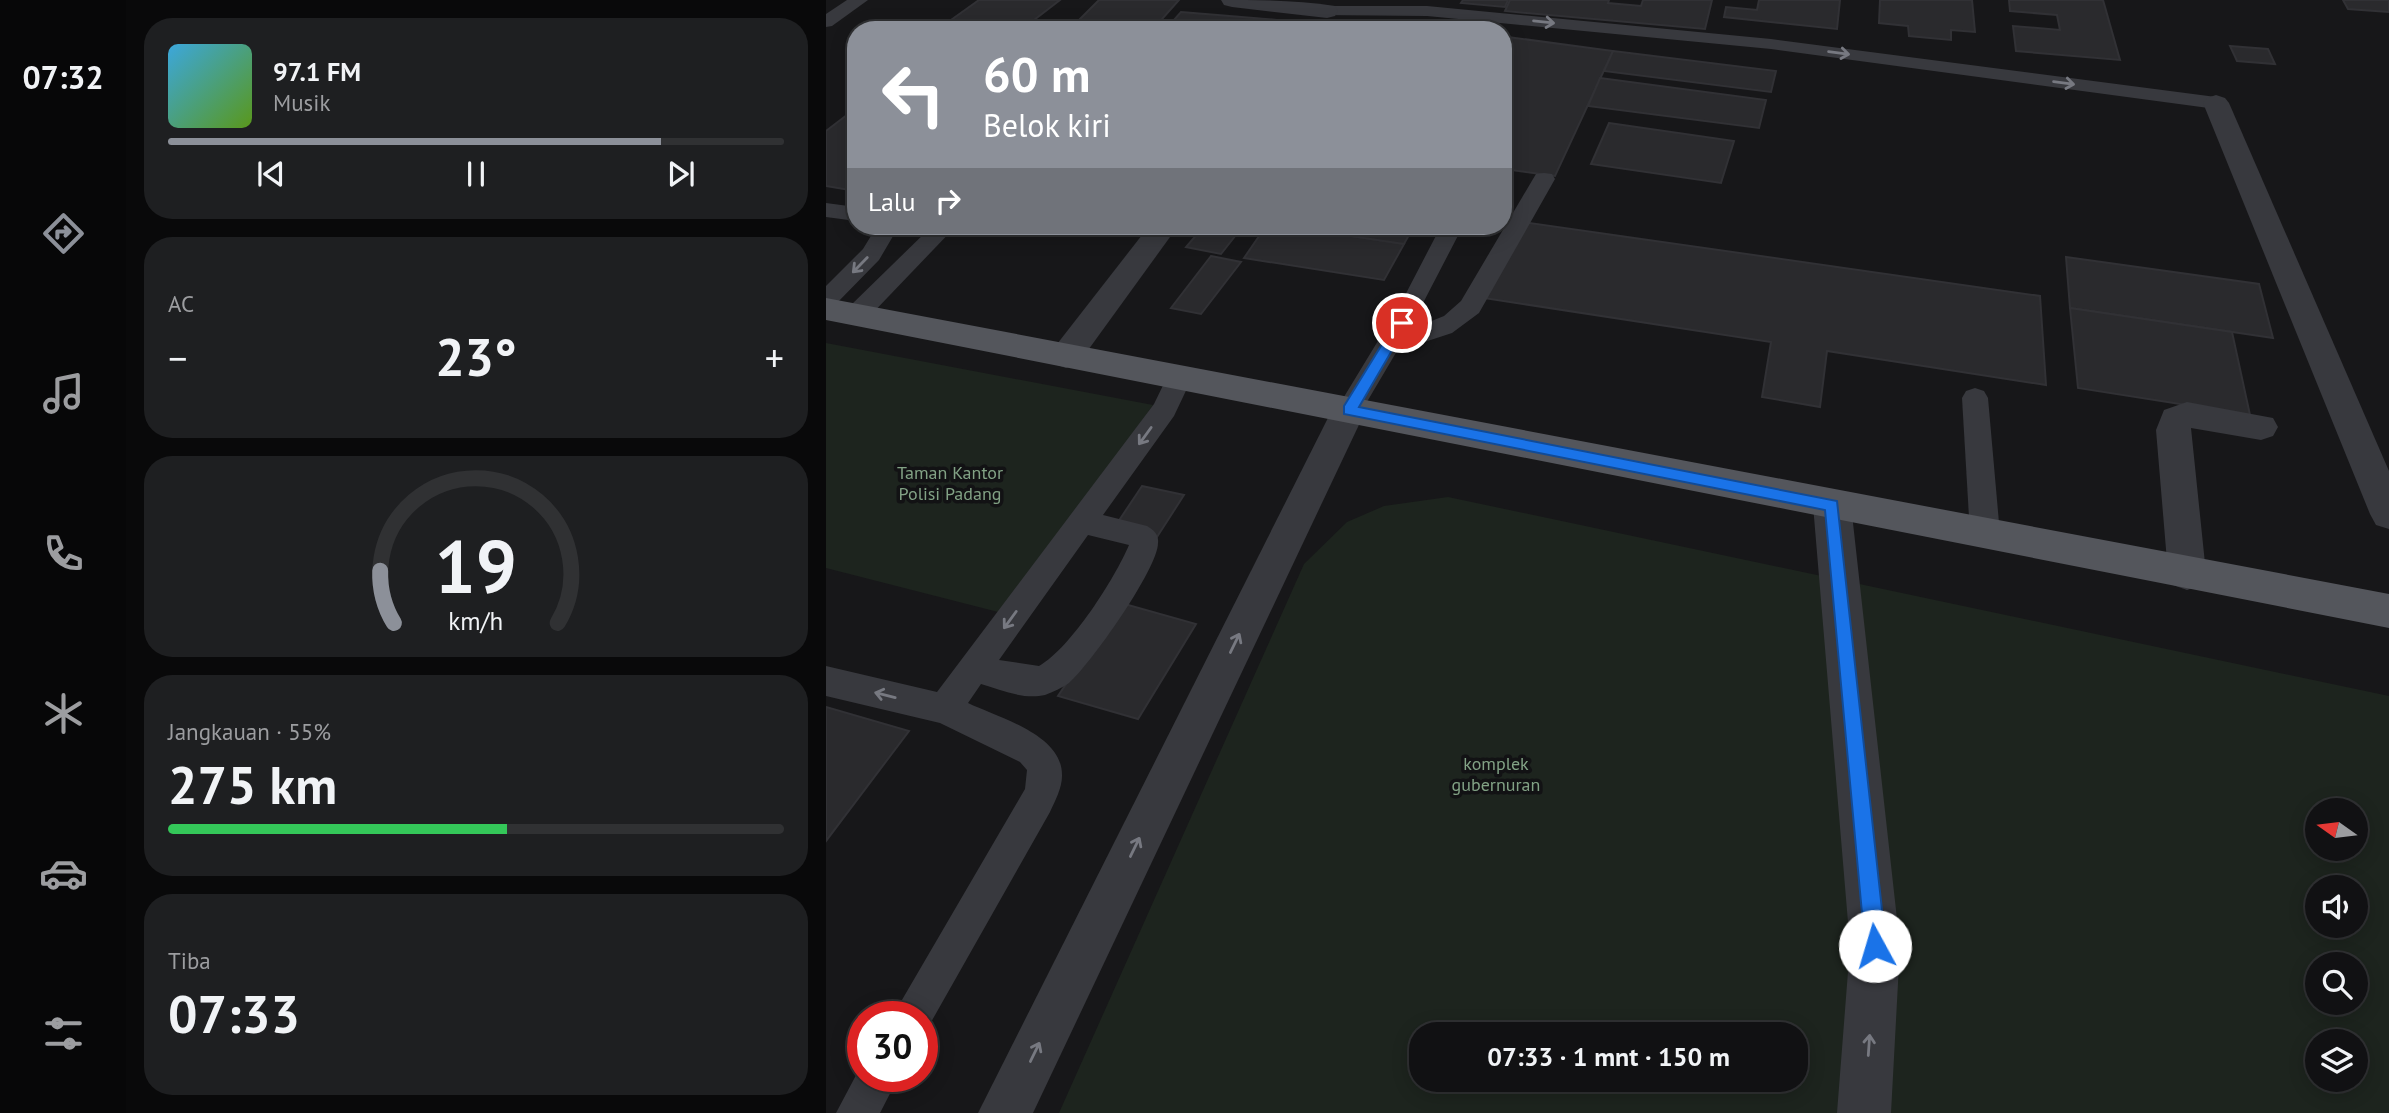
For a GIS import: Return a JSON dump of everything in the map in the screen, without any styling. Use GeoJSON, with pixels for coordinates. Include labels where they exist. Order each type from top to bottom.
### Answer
{"type":"FeatureCollection","features":[{"type":"Feature","properties":{"kind":"main road"},"geometry":{"type":"LineString","coordinates":[[836,308],[1066,356],[2389,611]]}},
{"type":"Feature","properties":{"kind":"street"},"geometry":{"type":"LineString","coordinates":[[1232,0],[1331,6]]}},
{"type":"Feature","properties":{"kind":"street"},"geometry":{"type":"LineString","coordinates":[[1320,21],[1331,6]]}},
{"type":"Feature","properties":{"kind":"street"},"geometry":{"type":"LineString","coordinates":[[2216,103],[2389,514]]}},
{"type":"Feature","properties":{"kind":"street"},"geometry":{"type":"LineString","coordinates":[[1066,356],[1157,235]]}},
{"type":"Feature","properties":{"kind":"street"},"geometry":{"type":"LineString","coordinates":[[1004,1113],[1349,410]]}},
{"type":"Feature","properties":{"kind":"street"},"geometry":{"type":"LineString","coordinates":[[2187,573],[2174,424],[2176,419],[2187,415],[2260,427]]}},
{"type":"Feature","properties":{"kind":"street"},"geometry":{"type":"LineString","coordinates":[[1832,505],[1875,946],[1864,1113]]}},
{"type":"Feature","properties":{"kind":"lane"},"geometry":{"type":"LineString","coordinates":[[826,22],[859,0]]}},
{"type":"Feature","properties":{"kind":"lane"},"geometry":{"type":"LineString","coordinates":[[1331,6],[1433,6],[1771,44],[2216,103]]}},
{"type":"Feature","properties":{"kind":"lane"},"geometry":{"type":"LineString","coordinates":[[1512,234],[1544,179]]}},
{"type":"Feature","properties":{"kind":"lane"},"geometry":{"type":"LineString","coordinates":[[826,210],[847,213]]}},
{"type":"Feature","properties":{"kind":"lane"},"geometry":{"type":"LineString","coordinates":[[836,308],[886,235]]}},
{"type":"Feature","properties":{"kind":"lane"},"geometry":{"type":"LineString","coordinates":[[836,308],[933,235]]}},
{"type":"Feature","properties":{"kind":"lane"},"geometry":{"type":"LineString","coordinates":[[1349,410],[1390,344],[1447,235]]}},
{"type":"Feature","properties":{"kind":"lane"},"geometry":{"type":"LineString","coordinates":[[1390,344],[1441,329],[1462,315],[1511,235]]}},
{"type":"Feature","properties":{"kind":"lane"},"geometry":{"type":"LineString","coordinates":[[944,709],[1165,409],[1179,378]]}},
{"type":"Feature","properties":{"kind":"lane"},"geometry":{"type":"LineString","coordinates":[[1975,398],[1985,534]]}},
{"type":"Feature","properties":{"kind":"lane"},"geometry":{"type":"LineString","coordinates":[[975,668],[1034,681],[1057,674],[1076,656],[1144,545],[1143,538],[1138,535],[1082,522]]}},
{"type":"Feature","properties":{"kind":"lane"},"geometry":{"type":"LineString","coordinates":[[826,681],[944,709],[1032,750],[1043,760],[1046,769],[1046,783],[921,1001]]}},
{"type":"Feature","properties":{"kind":"lane"},"geometry":{"type":"LineString","coordinates":[[857,1113],[869,1092]]}},
{"type":"Feature","properties":{"kind":"green space","name":"Taman Kantor Polisi Padang"},"geometry":{"type":"Polygon","coordinates":[[[826,343],[1153,405],[1006,614],[826,568],[826,343]]]}},
{"type":"Feature","properties":{"kind":"green space","name":"komplek gubernuran"},"geometry":{"type":"Polygon","coordinates":[[[1448,497],[2389,696],[2389,1113],[1059,1113],[1304,564],[1347,522],[1384,506],[1448,497]]]}},
{"type":"Feature","properties":{"kind":"building"},"geometry":{"type":"Polygon","coordinates":[[[979,0],[1060,0],[1033,21],[950,21],[979,0]]]}},
{"type":"Feature","properties":{"kind":"building"},"geometry":{"type":"Polygon","coordinates":[[[1099,0],[1179,0],[1160,21],[1079,20],[1099,0]]]}},
{"type":"Feature","properties":{"kind":"building"},"geometry":{"type":"Polygon","coordinates":[[[1463,0],[1508,0],[1505,7],[1461,3],[1463,0]]]}},
{"type":"Feature","properties":{"kind":"building"},"geometry":{"type":"Polygon","coordinates":[[[1510,0],[1609,0],[1608,3],[1641,6],[1643,0],[1712,0],[1705,29],[1505,11],[1510,0]]]}},
{"type":"Feature","properties":{"kind":"building"},"geometry":{"type":"Polygon","coordinates":[[[1759,0],[1840,0],[1837,29],[1724,17],[1726,7],[1757,10],[1759,0]]]}},
{"type":"Feature","properties":{"kind":"building"},"geometry":{"type":"Polygon","coordinates":[[[1880,0],[1972,0],[1975,32],[1951,30],[1951,40],[1909,36],[1908,26],[1879,23],[1880,0]]]}},
{"type":"Feature","properties":{"kind":"building"},"geometry":{"type":"Polygon","coordinates":[[[2009,0],[2103,0],[2120,60],[2016,51],[2013,26],[2060,30],[2057,15],[2010,11],[2009,0]]]}},
{"type":"Feature","properties":{"kind":"building"},"geometry":{"type":"Polygon","coordinates":[[[2343,0],[2389,0],[2389,12],[2348,9],[2343,0]]]}},
{"type":"Feature","properties":{"kind":"building"},"geometry":{"type":"Polygon","coordinates":[[[1181,12],[1278,20],[1277,21],[1173,21],[1181,12]]]}},
{"type":"Feature","properties":{"kind":"building"},"geometry":{"type":"Polygon","coordinates":[[[1512,38],[1613,51],[1555,176],[1512,170],[1512,38]]]}},
{"type":"Feature","properties":{"kind":"building"},"geometry":{"type":"Polygon","coordinates":[[[2230,46],[2268,49],[2275,64],[2237,61],[2230,46]]]}},
{"type":"Feature","properties":{"kind":"building"},"geometry":{"type":"Polygon","coordinates":[[[1613,51],[1776,71],[1771,92],[1604,71],[1613,51]]]}},
{"type":"Feature","properties":{"kind":"building"},"geometry":{"type":"Polygon","coordinates":[[[1600,78],[1766,100],[1759,128],[1588,106],[1600,78]]]}},
{"type":"Feature","properties":{"kind":"building"},"geometry":{"type":"Polygon","coordinates":[[[847,115],[847,190],[826,186],[826,131],[847,115]]]}},
{"type":"Feature","properties":{"kind":"building"},"geometry":{"type":"Polygon","coordinates":[[[1609,123],[1734,141],[1721,183],[1591,164],[1609,123]]]}},
{"type":"Feature","properties":{"kind":"building"},"geometry":{"type":"Polygon","coordinates":[[[1523,222],[2040,296],[2046,385],[1827,351],[1820,407],[1762,397],[1771,342],[1484,298],[1523,222]]]}},
{"type":"Feature","properties":{"kind":"building"},"geometry":{"type":"Polygon","coordinates":[[[1196,235],[1236,235],[1221,254],[1186,247],[1196,235]]]}},
{"type":"Feature","properties":{"kind":"building"},"geometry":{"type":"Polygon","coordinates":[[[1260,235],[1344,235],[1404,244],[1384,280],[1244,258],[1260,235]]]}},
{"type":"Feature","properties":{"kind":"building"},"geometry":{"type":"Polygon","coordinates":[[[1344,235],[1409,235],[1404,244],[1344,235]]]}},
{"type":"Feature","properties":{"kind":"building"},"geometry":{"type":"Polygon","coordinates":[[[1211,256],[1241,262],[1201,314],[1171,308],[1211,256]]]}},
{"type":"Feature","properties":{"kind":"building"},"geometry":{"type":"Polygon","coordinates":[[[2066,257],[2259,284],[2273,338],[2070,308],[2066,257]]]}},
{"type":"Feature","properties":{"kind":"building"},"geometry":{"type":"Polygon","coordinates":[[[2070,308],[2232,332],[2250,415],[2078,388],[2070,308]]]}},
{"type":"Feature","properties":{"kind":"building"},"geometry":{"type":"Polygon","coordinates":[[[1142,486],[1184,495],[1157,537],[1114,528],[1142,486]]]}},
{"type":"Feature","properties":{"kind":"building"},"geometry":{"type":"Polygon","coordinates":[[[1121,603],[1196,624],[1138,719],[1058,696],[1121,603]]]}},
{"type":"Feature","properties":{"kind":"building"},"geometry":{"type":"Polygon","coordinates":[[[826,707],[909,731],[826,841],[826,707]]]}},
{"type":"Feature","properties":{"kind":"route"},"geometry":{"type":"LineString","coordinates":[[1402,323],[1349,410],[1832,505],[1875,946]]}}]}
